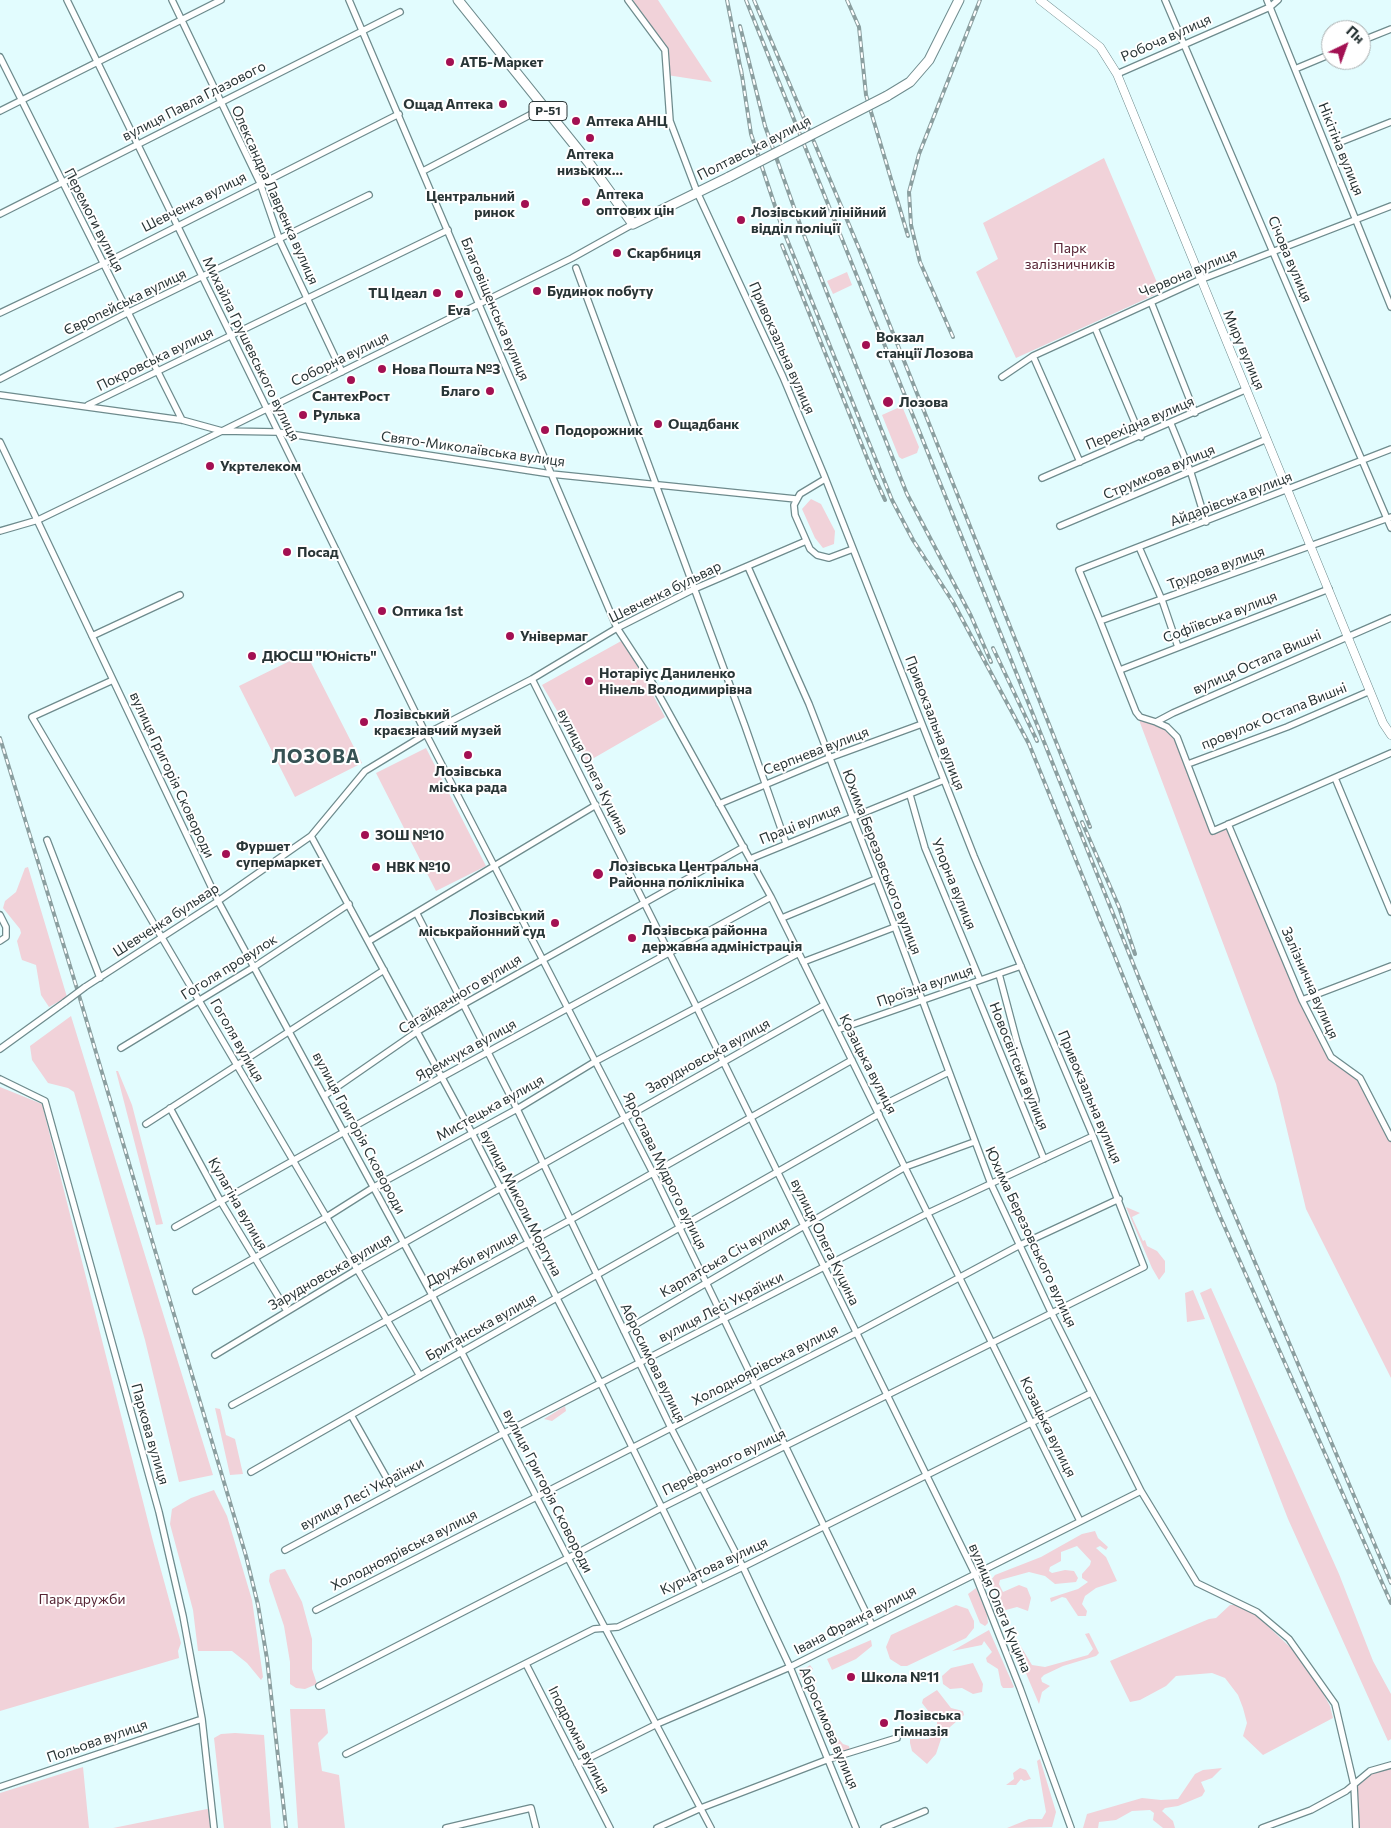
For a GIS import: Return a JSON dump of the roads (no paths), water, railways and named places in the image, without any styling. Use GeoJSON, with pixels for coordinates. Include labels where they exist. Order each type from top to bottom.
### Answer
{"type":"FeatureCollection","features":[{"type":"Feature","properties":{"kind":"main road","name":"Р-51"},"geometry":{"type":"LineString","coordinates":[[458,0],[545,107],[633,224]]}},
{"type":"Feature","properties":{"kind":"main road","name":"Полтавська вулиця"},"geometry":{"type":"LineString","coordinates":[[633,224],[729,178],[888,96],[910,82],[929,60],[959,0]]}},
{"type":"Feature","properties":{"kind":"main road","name":"Миру вулиця"},"geometry":{"type":"LineString","coordinates":[[1040,0],[1100,47],[1117,74],[1330,589],[1383,723],[1391,735]]}},
{"type":"Feature","properties":{"kind":"street","name":"Михайла Грушевського вулиця"},"geometry":{"type":"LineString","coordinates":[[67,0],[426,734]]}},
{"type":"Feature","properties":{"kind":"street","name":"Олександра Лавренка вулиця"},"geometry":{"type":"LineString","coordinates":[[172,0],[260,183],[280,241],[342,372]]}},
{"type":"Feature","properties":{"kind":"street"},"geometry":{"type":"LineString","coordinates":[[0,111],[221,0]]}},
{"type":"Feature","properties":{"kind":"street","name":"Благовіщенська вулиця"},"geometry":{"type":"LineString","coordinates":[[349,0],[617,628]]}},
{"type":"Feature","properties":{"kind":"street","name":"Привокзальна вулиця"},"geometry":{"type":"LineString","coordinates":[[628,0],[665,50],[670,121],[697,192],[782,377],[825,479],[944,780],[1093,1136],[1144,1267]]}},
{"type":"Feature","properties":{"kind":"street","name":"Січова вулиця"},"geometry":{"type":"LineString","coordinates":[[1165,0],[1362,460],[1389,518],[1391,528]]}},
{"type":"Feature","properties":{"kind":"street","name":"Нікітіна вулиця"},"geometry":{"type":"LineString","coordinates":[[1267,0],[1391,307]]}},
{"type":"Feature","properties":{"kind":"street","name":"Робоча вулиця"},"geometry":{"type":"LineString","coordinates":[[1117,74],[1270,7],[1278,0]]}},
{"type":"Feature","properties":{"kind":"street","name":"вулиця Павла Глазового"},"geometry":{"type":"LineString","coordinates":[[0,214],[400,12]]}},
{"type":"Feature","properties":{"kind":"street"},"geometry":{"type":"LineString","coordinates":[[1371,37],[1391,29]]}},
{"type":"Feature","properties":{"kind":"street","name":"Перемоги вулиця"},"geometry":{"type":"LineString","coordinates":[[0,57],[102,264],[182,420]]}},
{"type":"Feature","properties":{"kind":"street"},"geometry":{"type":"LineString","coordinates":[[1295,68],[1321,58]]}},
{"type":"Feature","properties":{"kind":"street"},"geometry":{"type":"LineString","coordinates":[[423,171],[545,107]]}},
{"type":"Feature","properties":{"kind":"street","name":"Шевченка вулиця"},"geometry":{"type":"LineString","coordinates":[[0,313],[102,264],[399,114]]}},
{"type":"Feature","properties":{"kind":"street"},"geometry":{"type":"LineString","coordinates":[[1343,141],[1391,122]]}},
{"type":"Feature","properties":{"kind":"street","name":"Європейська вулиця"},"geometry":{"type":"LineString","coordinates":[[0,379],[128,313],[280,241],[369,195]]}},
{"type":"Feature","properties":{"kind":"street","name":"Червона вулиця"},"geometry":{"type":"LineString","coordinates":[[1002,377],[1033,356],[1201,279],[1391,206]]}},
{"type":"Feature","properties":{"kind":"street","name":"Соборна вулиця"},"geometry":{"type":"LineString","coordinates":[[0,532],[38,520],[222,432],[480,304],[633,224]]}},
{"type":"Feature","properties":{"kind":"street","name":"Покровська вулиця"},"geometry":{"type":"LineString","coordinates":[[88,406],[158,370],[231,337],[448,230]]}},
{"type":"Feature","properties":{"kind":"street"},"geometry":{"type":"LineString","coordinates":[[576,268],[657,485],[786,843]]}},
{"type":"Feature","properties":{"kind":"street"},"geometry":{"type":"LineString","coordinates":[[1151,302],[1195,413]]}},
{"type":"Feature","properties":{"kind":"street"},"geometry":{"type":"LineString","coordinates":[[1095,328],[1141,437]]}},
{"type":"Feature","properties":{"kind":"street"},"geometry":{"type":"LineString","coordinates":[[1033,356],[1080,462]]}},
{"type":"Feature","properties":{"kind":"street","name":"Перехідна вулиця"},"geometry":{"type":"LineString","coordinates":[[1042,478],[1171,424],[1247,389]]}},
{"type":"Feature","properties":{"kind":"street","name":"Свято-Миколаївська вулиця"},"geometry":{"type":"LineString","coordinates":[[0,395],[182,420],[222,432],[277,432],[551,474],[796,499]]}},
{"type":"Feature","properties":{"kind":"street"},"geometry":{"type":"LineString","coordinates":[[1171,424],[1191,473],[1206,522]]}},
{"type":"Feature","properties":{"kind":"street","name":"Струмкова вулиця"},"geometry":{"type":"LineString","coordinates":[[1060,526],[1267,440]]}},
{"type":"Feature","properties":{"kind":"street","name":"вулиця Григорія Сковороди"},"geometry":{"type":"LineString","coordinates":[[0,442],[218,901],[432,1295],[711,1828]]}},
{"type":"Feature","properties":{"kind":"street","name":"Айдарівська вулиця"},"geometry":{"type":"LineString","coordinates":[[1100,621],[1079,570],[1288,491],[1391,449]]}},
{"type":"Feature","properties":{"kind":"street"},"geometry":{"type":"LineString","coordinates":[[825,479],[802,492],[796,499],[794,512],[812,551],[822,558],[832,557],[853,549]]}},
{"type":"Feature","properties":{"kind":"street","name":"Трудова вулиця"},"geometry":{"type":"LineString","coordinates":[[1100,621],[1389,518]]}},
{"type":"Feature","properties":{"kind":"street","name":"Шевченка бульвар"},"geometry":{"type":"LineString","coordinates":[[0,1049],[64,1002],[218,901],[311,836],[365,771],[426,734],[532,679],[617,628],[694,589],[806,541]]}},
{"type":"Feature","properties":{"kind":"street"},"geometry":{"type":"LineString","coordinates":[[1139,547],[1162,600],[1178,647]]}},
{"type":"Feature","properties":{"kind":"street","name":"Юхима Березовського вулиця"},"geometry":{"type":"LineString","coordinates":[[748,567],[809,704],[991,1184],[1091,1394],[1141,1491],[1198,1583],[1257,1612],[1289,1639],[1335,1704],[1354,1785],[1356,1828]]}},
{"type":"Feature","properties":{"kind":"street","name":"Софіївська вулиця"},"geometry":{"type":"LineString","coordinates":[[1120,670],[1330,589]]}},
{"type":"Feature","properties":{"kind":"street"},"geometry":{"type":"LineString","coordinates":[[92,636],[180,595]]}},
{"type":"Feature","properties":{"kind":"street","name":"вулиця Остапа Вишні"},"geometry":{"type":"LineString","coordinates":[[1156,722],[1391,618]]}},
{"type":"Feature","properties":{"kind":"street"},"geometry":{"type":"LineString","coordinates":[[1100,621],[1136,712],[1140,717],[1167,727],[1177,736],[1213,830],[1391,753]]}},
{"type":"Feature","properties":{"kind":"street","name":"Козацька вулиця"},"geometry":{"type":"LineString","coordinates":[[617,628],[649,677],[782,918],[1080,1521]]}},
{"type":"Feature","properties":{"kind":"street","name":"вулиця Олега Куцина"},"geometry":{"type":"LineString","coordinates":[[532,679],[696,1006],[885,1396],[974,1574],[1020,1688],[1071,1828]]}},
{"type":"Feature","properties":{"kind":"street","name":"Гоголя вулиця"},"geometry":{"type":"LineString","coordinates":[[113,680],[32,717],[163,937],[325,1218],[420,1376]]}},
{"type":"Feature","properties":{"kind":"street","name":"провулок Остапа Вишні"},"geometry":{"type":"LineString","coordinates":[[1188,764],[1287,727],[1370,690]]}},
{"type":"Feature","properties":{"kind":"street","name":"Серпнева вулиця"},"geometry":{"type":"LineString","coordinates":[[719,804],[829,758],[922,724]]}},
{"type":"Feature","properties":{"kind":"street","name":"Ярослава Мудрого вулиця"},"geometry":{"type":"LineString","coordinates":[[426,734],[569,1008],[680,1228],[872,1625]]}},
{"type":"Feature","properties":{"kind":"street"},"geometry":{"type":"LineString","coordinates":[[1336,778],[1391,912]]}},
{"type":"Feature","properties":{"kind":"street","name":"Праці вулиця"},"geometry":{"type":"LineString","coordinates":[[750,859],[944,780]]}},
{"type":"Feature","properties":{"kind":"street","name":"Упорна вулиця"},"geometry":{"type":"LineString","coordinates":[[910,795],[925,848],[980,980]]}},
{"type":"Feature","properties":{"kind":"street"},"geometry":{"type":"LineString","coordinates":[[369,941],[596,806]]}},
{"type":"Feature","properties":{"kind":"street","name":"Залізнична вулиця"},"geometry":{"type":"LineString","coordinates":[[1228,824],[1302,1000],[1331,1058],[1360,1078],[1391,1138]]}},
{"type":"Feature","properties":{"kind":"street","name":"вулиця Миколи Моргуна"},"geometry":{"type":"LineString","coordinates":[[311,836],[472,1133],[600,1382],[700,1585]]}},
{"type":"Feature","properties":{"kind":"street"},"geometry":{"type":"LineString","coordinates":[[47,840],[100,978]]}},
{"type":"Feature","properties":{"kind":"street","name":"Сагайдачного вулиця"},"geometry":{"type":"LineString","coordinates":[[324,1096],[418,1031],[744,847]]}},
{"type":"Feature","properties":{"kind":"street"},"geometry":{"type":"LineString","coordinates":[[782,918],[876,879]]}},
{"type":"Feature","properties":{"kind":"street","name":"Яремчука вулиця"},"geometry":{"type":"LineString","coordinates":[[175,1228],[668,951],[771,897]]}},
{"type":"Feature","properties":{"kind":"street","name":"Гоголя провулок"},"geometry":{"type":"LineString","coordinates":[[121,1048],[254,967],[349,904]]}},
{"type":"Feature","properties":{"kind":"street","name":"Абросимова вулиця"},"geometry":{"type":"LineString","coordinates":[[417,914],[517,1109],[671,1428],[743,1567],[790,1667],[856,1828]]}},
{"type":"Feature","properties":{"kind":"street"},"geometry":{"type":"LineString","coordinates":[[0,915],[6,927],[6,937],[0,941]]}},
{"type":"Feature","properties":{"kind":"street"},"geometry":{"type":"LineString","coordinates":[[803,962],[895,927]]}},
{"type":"Feature","properties":{"kind":"street","name":"Мистецька вулиця"},"geometry":{"type":"LineString","coordinates":[[196,1291],[325,1218],[374,1187],[517,1109],[596,1061],[696,1006],[799,953]]}},
{"type":"Feature","properties":{"kind":"street","name":"Проїзна вулиця"},"geometry":{"type":"LineString","coordinates":[[837,1030],[1022,966]]}},
{"type":"Feature","properties":{"kind":"street"},"geometry":{"type":"LineString","coordinates":[[1302,1000],[1391,966]]}},
{"type":"Feature","properties":{"kind":"street"},"geometry":{"type":"LineString","coordinates":[[146,1124],[384,970]]}},
{"type":"Feature","properties":{"kind":"street"},"geometry":{"type":"LineString","coordinates":[[998,974],[1036,1100]]}},
{"type":"Feature","properties":{"kind":"street","name":"Новосвітська вулиця"},"geometry":{"type":"LineString","coordinates":[[972,983],[1044,1159]]}},
{"type":"Feature","properties":{"kind":"street","name":"Зарудновська вулиця"},"geometry":{"type":"LineString","coordinates":[[215,1355],[356,1270],[824,1004]]}},
{"type":"Feature","properties":{"kind":"street","name":"Дружби вулиця"},"geometry":{"type":"LineString","coordinates":[[232,1405],[528,1244],[852,1060]]}},
{"type":"Feature","properties":{"kind":"street"},"geometry":{"type":"LineString","coordinates":[[877,1108],[949,1072]]}},
{"type":"Feature","properties":{"kind":"street","name":"Паркова вулиця"},"geometry":{"type":"LineString","coordinates":[[0,1079],[45,1101],[159,1512],[183,1616],[202,1719],[214,1828]]}},
{"type":"Feature","properties":{"kind":"street","name":"Кулагіна вулиця"},"geometry":{"type":"LineString","coordinates":[[170,1108],[221,1202],[287,1311]]}},
{"type":"Feature","properties":{"kind":"street","name":"Британська вулиця"},"geometry":{"type":"LineString","coordinates":[[251,1472],[880,1114]]}},
{"type":"Feature","properties":{"kind":"street","name":"вулиця Лесі Українки"},"geometry":{"type":"LineString","coordinates":[[285,1550],[600,1382],[928,1214],[1093,1136]]}},
{"type":"Feature","properties":{"kind":"street","name":"Карпатська Січ вулиця"},"geometry":{"type":"LineString","coordinates":[[624,1330],[906,1167],[974,1142]]}},
{"type":"Feature","properties":{"kind":"street","name":"Холодноярівська вулиця"},"geometry":{"type":"LineString","coordinates":[[316,1610],[856,1333],[960,1279],[1020,1245],[1118,1199]]}},
{"type":"Feature","properties":{"kind":"street","name":"Перевозного вулиця"},"geometry":{"type":"LineString","coordinates":[[318,1686],[568,1558],[661,1508],[1144,1267]]}},
{"type":"Feature","properties":{"kind":"street","name":"Курчатова вулиця"},"geometry":{"type":"LineString","coordinates":[[346,1754],[594,1629],[618,1627],[700,1585],[743,1567],[926,1477],[1091,1394]]}},
{"type":"Feature","properties":{"kind":"street"},"geometry":{"type":"LineString","coordinates":[[351,1415],[394,1491]]}},
{"type":"Feature","properties":{"kind":"street","name":"Івана Франка вулиця"},"geometry":{"type":"LineString","coordinates":[[577,1764],[657,1724],[790,1667],[1141,1491]]}},
{"type":"Feature","properties":{"kind":"street","name":"Іподромна вулиця"},"geometry":{"type":"LineString","coordinates":[[526,1664],[610,1828]]}},
{"type":"Feature","properties":{"kind":"street","name":"Польова вулиця"},"geometry":{"type":"LineString","coordinates":[[0,1787],[202,1719]]}},
{"type":"Feature","properties":{"kind":"street"},"geometry":{"type":"LineString","coordinates":[[657,1828],[701,1808],[829,1759],[897,1738]]}},
{"type":"Feature","properties":{"kind":"street"},"geometry":{"type":"LineString","coordinates":[[1262,1828],[1311,1810],[1354,1785],[1370,1771],[1391,1765]]}},
{"type":"Feature","properties":{"kind":"street"},"geometry":{"type":"LineString","coordinates":[[446,1828],[531,1808],[536,1828]]}},
{"type":"Feature","properties":{"kind":"street"},"geometry":{"type":"LineString","coordinates":[[884,1828],[925,1811]]}},
{"type":"Feature","properties":{"kind":"railway"},"geometry":{"type":"LineString","coordinates":[[727,0],[742,76]]}},
{"type":"Feature","properties":{"kind":"railway"},"geometry":{"type":"LineString","coordinates":[[746,0],[1220,1180],[1391,1583]]}},
{"type":"Feature","properties":{"kind":"railway"},"geometry":{"type":"LineString","coordinates":[[754,0],[861,253],[1090,827]]}},
{"type":"Feature","properties":{"kind":"railway"},"geometry":{"type":"LineString","coordinates":[[847,0],[859,27],[866,95],[908,236]]}},
{"type":"Feature","properties":{"kind":"railway"},"geometry":{"type":"LineString","coordinates":[[953,337],[920,262],[911,225],[909,192],[919,154],[980,0]]}},
{"type":"Feature","properties":{"kind":"railway"},"geometry":{"type":"LineString","coordinates":[[740,26],[765,126],[802,230],[907,494],[971,616],[991,662]]}},
{"type":"Feature","properties":{"kind":"railway"},"geometry":{"type":"LineString","coordinates":[[741,69],[751,134],[782,227],[892,500],[913,540],[953,602],[1029,744],[1219,1214],[1391,1603]]}},
{"type":"Feature","properties":{"kind":"railway"},"geometry":{"type":"LineString","coordinates":[[782,245],[885,500]]}},
{"type":"Feature","properties":{"kind":"railway"},"geometry":{"type":"LineString","coordinates":[[993,648],[1037,741]]}},
{"type":"Feature","properties":{"kind":"railway"},"geometry":{"type":"LineString","coordinates":[[0,738],[78,992],[246,1556],[258,1605],[267,1659],[286,1828]]}},
{"type":"Feature","properties":{"kind":"railway"},"geometry":{"type":"LineString","coordinates":[[1082,822],[1119,907],[1135,954]]}},
{"type":"Feature","properties":{"kind":"place","name":"АТБ-Маркет"},"geometry":{"type":"Point","coordinates":[450,62]}},
{"type":"Feature","properties":{"kind":"place","name":"Ощад Аптека"},"geometry":{"type":"Point","coordinates":[503,104]}},
{"type":"Feature","properties":{"kind":"place","name":"Аптека АНЦ"},"geometry":{"type":"Point","coordinates":[576,121]}},
{"type":"Feature","properties":{"kind":"place","name":"Аптека низьких..."},"geometry":{"type":"Point","coordinates":[590,138]}},
{"type":"Feature","properties":{"kind":"place","name":"Аптека оптових цін"},"geometry":{"type":"Point","coordinates":[586,202]}},
{"type":"Feature","properties":{"kind":"place","name":"Центральний ринок"},"geometry":{"type":"Point","coordinates":[525,204]}},
{"type":"Feature","properties":{"kind":"place","name":"Лозівський лінійний відділ поліції"},"geometry":{"type":"Point","coordinates":[741,220]}},
{"type":"Feature","properties":{"kind":"place","name":"Скарбниця"},"geometry":{"type":"Point","coordinates":[617,253]}},
{"type":"Feature","properties":{"kind":"place","name":"Будинок побуту"},"geometry":{"type":"Point","coordinates":[537,291]}},
{"type":"Feature","properties":{"kind":"place","name":"ТЦ Ідеал"},"geometry":{"type":"Point","coordinates":[437,293]}},
{"type":"Feature","properties":{"kind":"place","name":"Eva"},"geometry":{"type":"Point","coordinates":[459,294]}},
{"type":"Feature","properties":{"kind":"place","name":"Вокзал станції Лозова"},"geometry":{"type":"Point","coordinates":[866,345]}},
{"type":"Feature","properties":{"kind":"place","name":"Нова Пошта №3"},"geometry":{"type":"Point","coordinates":[382,369]}},
{"type":"Feature","properties":{"kind":"place","name":"СантехРост"},"geometry":{"type":"Point","coordinates":[351,380]}},
{"type":"Feature","properties":{"kind":"place","name":"Благо"},"geometry":{"type":"Point","coordinates":[490,391]}},
{"type":"Feature","properties":{"kind":"place","name":"Лозова"},"geometry":{"type":"Point","coordinates":[888,402]}},
{"type":"Feature","properties":{"kind":"place","name":"Рулька"},"geometry":{"type":"Point","coordinates":[303,415]}},
{"type":"Feature","properties":{"kind":"place","name":"Ощадбанк"},"geometry":{"type":"Point","coordinates":[658,424]}},
{"type":"Feature","properties":{"kind":"place","name":"Подорожник"},"geometry":{"type":"Point","coordinates":[545,430]}},
{"type":"Feature","properties":{"kind":"place","name":"Укртелеком"},"geometry":{"type":"Point","coordinates":[210,466]}},
{"type":"Feature","properties":{"kind":"place","name":"Посад"},"geometry":{"type":"Point","coordinates":[287,552]}},
{"type":"Feature","properties":{"kind":"place","name":"Оптика 1st"},"geometry":{"type":"Point","coordinates":[382,611]}},
{"type":"Feature","properties":{"kind":"place","name":"Універмаг"},"geometry":{"type":"Point","coordinates":[510,636]}},
{"type":"Feature","properties":{"kind":"place","name":"ДЮСШ \"Юність\""},"geometry":{"type":"Point","coordinates":[252,656]}},
{"type":"Feature","properties":{"kind":"place","name":"Нотаріус Даниленко Нінель Володимирівна"},"geometry":{"type":"Point","coordinates":[589,681]}},
{"type":"Feature","properties":{"kind":"place","name":"Лозівський краєзнавчий музей"},"geometry":{"type":"Point","coordinates":[364,722]}},
{"type":"Feature","properties":{"kind":"place","name":"Лозівська міська рада"},"geometry":{"type":"Point","coordinates":[468,755]}},
{"type":"Feature","properties":{"kind":"place","name":"ЗОШ №10"},"geometry":{"type":"Point","coordinates":[365,835]}},
{"type":"Feature","properties":{"kind":"place","name":"Фуршет супермаркет"},"geometry":{"type":"Point","coordinates":[226,854]}},
{"type":"Feature","properties":{"kind":"place","name":"НВК №10"},"geometry":{"type":"Point","coordinates":[376,867]}},
{"type":"Feature","properties":{"kind":"place","name":"Лозівська Центральна Районна поліклініка"},"geometry":{"type":"Point","coordinates":[598,874]}},
{"type":"Feature","properties":{"kind":"place","name":"Лозівський міськрайонний суд"},"geometry":{"type":"Point","coordinates":[555,923]}},
{"type":"Feature","properties":{"kind":"place","name":"Лозівська районна державна адміністрація"},"geometry":{"type":"Point","coordinates":[632,938]}},
{"type":"Feature","properties":{"kind":"place","name":"Школа №11"},"geometry":{"type":"Point","coordinates":[851,1677]}},
{"type":"Feature","properties":{"kind":"place","name":"Лозівська гімназія"},"geometry":{"type":"Point","coordinates":[884,1723]}},
{"type":"Feature","properties":{"kind":"district","name":"ЛОЗОВА"},"geometry":{"type":"Point","coordinates":[316,757]}},
{"type":"Feature","properties":{"kind":"park label","name":"Парк залізничників"},"geometry":{"type":"Point","coordinates":[1070,256]}},
{"type":"Feature","properties":{"kind":"park label","name":"Парк дружби"},"geometry":{"type":"Point","coordinates":[82,1599]}}]}
